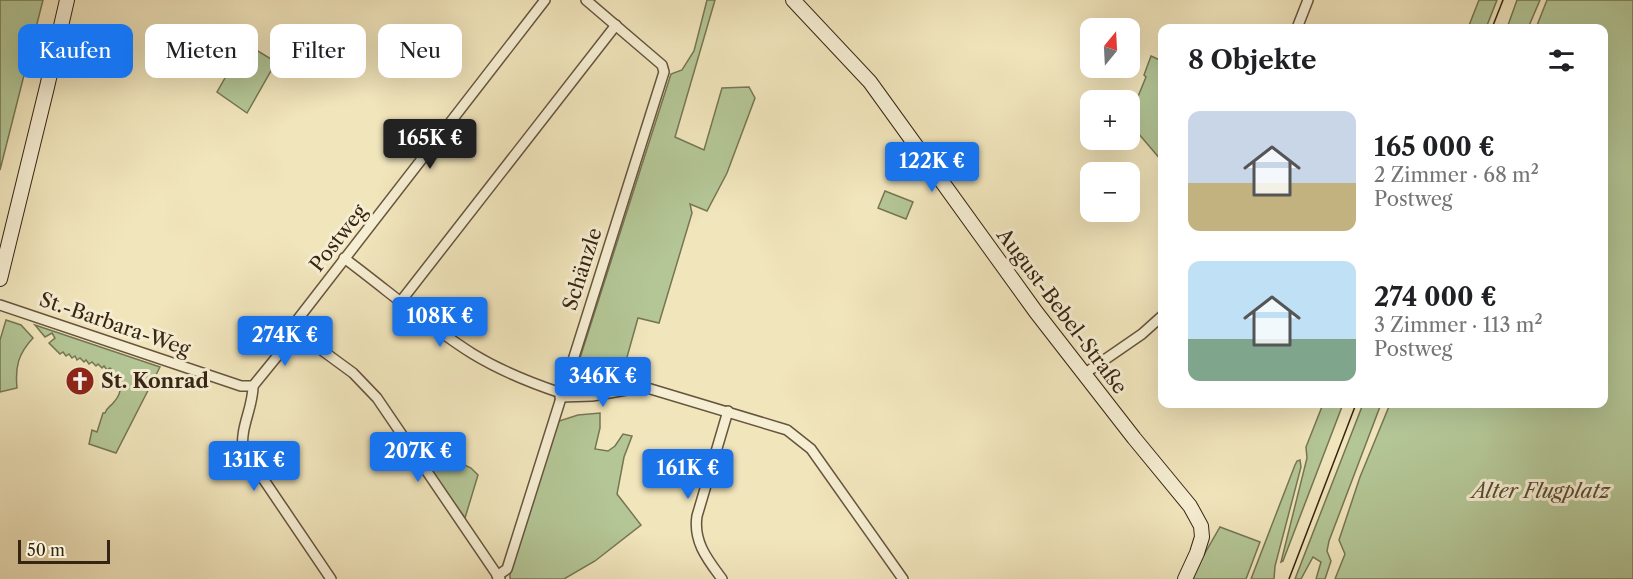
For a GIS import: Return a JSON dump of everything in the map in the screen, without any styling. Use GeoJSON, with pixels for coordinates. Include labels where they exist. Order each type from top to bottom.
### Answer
{"type":"FeatureCollection","features":[{"type":"Feature","properties":{"kind":"street"},"geometry":{"type":"LineString","coordinates":[[0,279],[67,0]]}},
{"type":"Feature","properties":{"kind":"street","name":"Postweg"},"geometry":{"type":"LineString","coordinates":[[253,386],[297,332],[298,319],[344,258],[545,0]]}},
{"type":"Feature","properties":{"kind":"street","name":"Schänzle"},"geometry":{"type":"LineString","coordinates":[[499,577],[507,569],[664,72],[662,64],[586,0]]}},
{"type":"Feature","properties":{"kind":"street","name":"August-Bebel-Straße"},"geometry":{"type":"LineString","coordinates":[[792,0],[843,52],[882,97],[1036,312],[1190,506],[1201,526],[1202,537],[1185,579]]}},
{"type":"Feature","properties":{"kind":"street"},"geometry":{"type":"LineString","coordinates":[[1299,24],[1308,0]]}},
{"type":"Feature","properties":{"kind":"street"},"geometry":{"type":"LineString","coordinates":[[401,302],[616,25]]}},
{"type":"Feature","properties":{"kind":"street"},"geometry":{"type":"LineString","coordinates":[[344,258],[475,355],[506,372],[561,395],[592,396],[644,387],[780,427],[805,442],[903,579]]}},
{"type":"Feature","properties":{"kind":"street","name":"St.-Barbara-Weg"},"geometry":{"type":"LineString","coordinates":[[0,305],[241,386],[253,386]]}},
{"type":"Feature","properties":{"kind":"street"},"geometry":{"type":"LineString","coordinates":[[1084,374],[1142,334],[1158,320]]}},
{"type":"Feature","properties":{"kind":"street"},"geometry":{"type":"LineString","coordinates":[[297,332],[352,373],[377,398],[499,577]]}},
{"type":"Feature","properties":{"kind":"street"},"geometry":{"type":"LineString","coordinates":[[253,386],[253,398],[243,429],[243,449],[331,579]]}},
{"type":"Feature","properties":{"kind":"street"},"geometry":{"type":"LineString","coordinates":[[722,579],[702,551],[696,527],[728,411]]}},
{"type":"Feature","properties":{"kind":"green space"},"geometry":{"type":"Polygon","coordinates":[[[0,0],[43,0],[37,24],[18,24],[18,78],[23,78],[0,170],[0,0]]]}},
{"type":"Feature","properties":{"kind":"green space"},"geometry":{"type":"Polygon","coordinates":[[[707,0],[715,0],[675,137],[704,150],[722,88],[749,87],[755,98],[727,173],[707,211],[690,204],[692,213],[659,323],[638,318],[620,382],[596,389],[574,390],[571,386],[671,74],[682,70],[694,51],[707,0]]]}},
{"type":"Feature","properties":{"kind":"green space"},"geometry":{"type":"Polygon","coordinates":[[[1479,0],[1497,0],[1488,24],[1470,24],[1479,0]]]}},
{"type":"Feature","properties":{"kind":"green space"},"geometry":{"type":"Polygon","coordinates":[[[1517,0],[1540,0],[1530,24],[1508,24],[1517,0]]]}},
{"type":"Feature","properties":{"kind":"green space","name":"Alter Flugplatz"},"geometry":{"type":"Polygon","coordinates":[[[1547,0],[1633,0],[1633,579],[1335,579],[1345,554],[1339,540],[1360,477],[1388,408],[1608,408],[1608,24],[1538,24],[1547,0]]]}},
{"type":"Feature","properties":{"kind":"green space"},"geometry":{"type":"Polygon","coordinates":[[[258,51],[270,58],[270,73],[247,113],[217,92],[225,78],[258,78],[258,51]]]}},
{"type":"Feature","properties":{"kind":"green space"},"geometry":{"type":"Polygon","coordinates":[[[1151,56],[1158,59],[1158,156],[1140,135],[1140,92],[1146,77],[1144,75],[1151,56]]]}},
{"type":"Feature","properties":{"kind":"green space"},"geometry":{"type":"Polygon","coordinates":[[[885,191],[913,202],[906,219],[878,208],[885,191]]]}},
{"type":"Feature","properties":{"kind":"green space"},"geometry":{"type":"Polygon","coordinates":[[[6,320],[21,325],[33,338],[19,361],[17,388],[0,392],[0,340],[6,320]]]}},
{"type":"Feature","properties":{"kind":"green space"},"geometry":{"type":"Polygon","coordinates":[[[35,325],[160,367],[116,453],[89,444],[92,430],[97,432],[103,413],[113,404],[119,393],[120,384],[116,376],[110,368],[107,370],[104,366],[102,368],[98,364],[96,366],[92,362],[89,364],[80,358],[77,360],[75,356],[72,358],[69,354],[66,356],[63,352],[60,354],[49,343],[55,338],[52,333],[45,337],[35,325]]]}},
{"type":"Feature","properties":{"kind":"green space"},"geometry":{"type":"Polygon","coordinates":[[[1321,408],[1341,408],[1281,562],[1307,458],[1306,447],[1321,408]]]}},
{"type":"Feature","properties":{"kind":"green space"},"geometry":{"type":"Polygon","coordinates":[[[1361,408],[1379,408],[1329,541],[1327,551],[1331,561],[1325,579],[1316,579],[1321,562],[1313,557],[1301,579],[1295,579],[1361,408]]]}},
{"type":"Feature","properties":{"kind":"green space"},"geometry":{"type":"Polygon","coordinates":[[[600,413],[600,428],[595,449],[608,451],[615,446],[623,434],[632,436],[624,457],[617,494],[641,525],[595,561],[564,579],[510,579],[510,568],[559,421],[578,415],[600,413]]]}},
{"type":"Feature","properties":{"kind":"green space"},"geometry":{"type":"Polygon","coordinates":[[[417,442],[471,468],[478,475],[465,518],[413,445],[417,442]]]}},
{"type":"Feature","properties":{"kind":"green space"},"geometry":{"type":"Polygon","coordinates":[[[1300,460],[1301,467],[1275,566],[1274,579],[1251,579],[1295,465],[1300,460]]]}},
{"type":"Feature","properties":{"kind":"green space"},"geometry":{"type":"Polygon","coordinates":[[[1220,527],[1260,542],[1246,579],[1190,579],[1220,527]]]}},
{"type":"Feature","properties":{"kind":"tram line"},"geometry":{"type":"LineString","coordinates":[[1494,24],[1503,0]]}},
{"type":"Feature","properties":{"kind":"tram line"},"geometry":{"type":"LineString","coordinates":[[1289,579],[1354,408]]}},
{"type":"Feature","properties":{"kind":"place","name":"St. Konrad"},"geometry":{"type":"Point","coordinates":[80,381]}}]}
